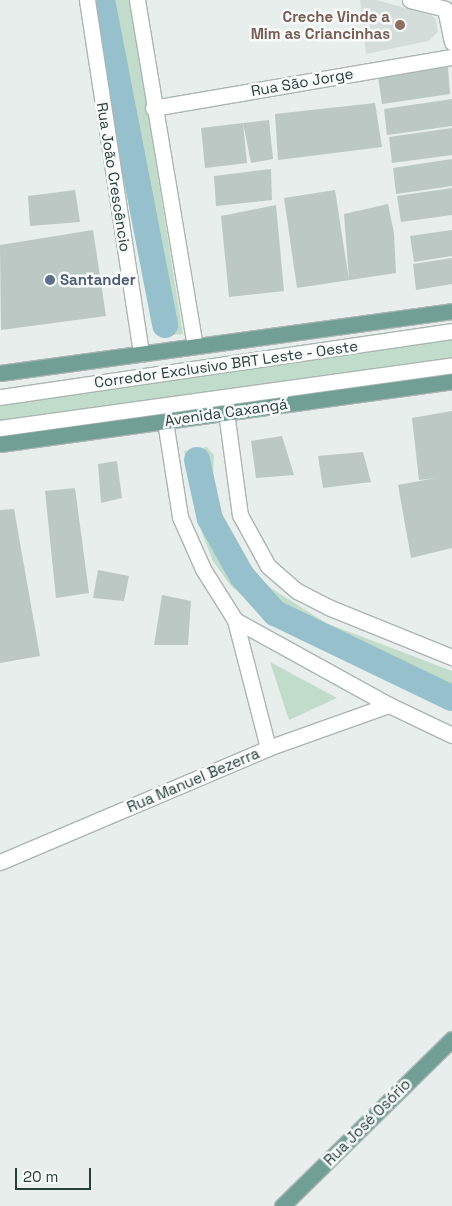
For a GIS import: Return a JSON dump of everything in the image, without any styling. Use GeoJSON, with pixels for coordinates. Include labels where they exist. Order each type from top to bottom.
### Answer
{"type":"FeatureCollection","features":[{"type":"Feature","properties":{"kind":"main road"},"geometry":{"type":"LineString","coordinates":[[0,374],[452,311]]}},
{"type":"Feature","properties":{"kind":"main road","name":"Avenida Caxangá"},"geometry":{"type":"LineString","coordinates":[[0,444],[452,380]]}},
{"type":"Feature","properties":{"kind":"main road","name":"Rua José Osório"},"geometry":{"type":"LineString","coordinates":[[282,1206],[452,1038]]}},
{"type":"Feature","properties":{"kind":"street","name":"Rua João Crescêncio"},"geometry":{"type":"LineString","coordinates":[[87,0],[141,354]]}},
{"type":"Feature","properties":{"kind":"street"},"geometry":{"type":"LineString","coordinates":[[137,0],[153,108],[195,346]]}},
{"type":"Feature","properties":{"kind":"street"},"geometry":{"type":"LineString","coordinates":[[410,0],[445,9],[452,42]]}},
{"type":"Feature","properties":{"kind":"street","name":"Rua São Jorge"},"geometry":{"type":"LineString","coordinates":[[153,108],[452,57]]}},
{"type":"Feature","properties":{"kind":"street","name":"Corredor Exclusivo BRT Leste - Oeste"},"geometry":{"type":"LineString","coordinates":[[0,397],[452,331]]}},
{"type":"Feature","properties":{"kind":"street"},"geometry":{"type":"LineString","coordinates":[[0,428],[452,365]]}},
{"type":"Feature","properties":{"kind":"street"},"geometry":{"type":"LineString","coordinates":[[226,412],[240,515],[268,566],[298,591],[328,607],[452,657]]}},
{"type":"Feature","properties":{"kind":"street"},"geometry":{"type":"LineString","coordinates":[[165,421],[180,517],[203,569],[235,620],[268,748]]}},
{"type":"Feature","properties":{"kind":"street"},"geometry":{"type":"LineString","coordinates":[[235,620],[389,705],[452,734]]}},
{"type":"Feature","properties":{"kind":"street","name":"Rua Manuel Bezerra"},"geometry":{"type":"LineString","coordinates":[[0,862],[268,748],[389,705]]}},
{"type":"Feature","properties":{"kind":"shaded area","name":"Creche Vinde a Mim as Criancinhas"},"geometry":{"type":"Polygon","coordinates":[[[360,0],[376,0],[431,15],[436,19],[438,32],[428,41],[366,54],[360,0]]]}},
{"type":"Feature","properties":{"kind":"green space"},"geometry":{"type":"Polygon","coordinates":[[[114,0],[130,0],[183,334],[160,336],[114,0]]]}},
{"type":"Feature","properties":{"kind":"green space"},"geometry":{"type":"Polygon","coordinates":[[[452,338],[452,361],[0,424],[0,404],[452,338]]]}},
{"type":"Feature","properties":{"kind":"green space"},"geometry":{"type":"Polygon","coordinates":[[[207,447],[214,455],[213,476],[217,509],[233,543],[266,585],[326,623],[452,671],[452,709],[268,617],[231,586],[213,561],[202,533],[184,451],[207,447]]]}},
{"type":"Feature","properties":{"kind":"green space"},"geometry":{"type":"Polygon","coordinates":[[[270,662],[337,698],[289,720],[270,662]]]}},
{"type":"Feature","properties":{"kind":"building"},"geometry":{"type":"Polygon","coordinates":[[[448,67],[450,94],[382,104],[378,77],[448,67]]]}},
{"type":"Feature","properties":{"kind":"building"},"geometry":{"type":"Polygon","coordinates":[[[452,99],[452,126],[387,135],[384,109],[452,99]]]}},
{"type":"Feature","properties":{"kind":"building"},"geometry":{"type":"Polygon","coordinates":[[[375,103],[382,147],[278,160],[275,114],[375,103]]]}},
{"type":"Feature","properties":{"kind":"building"},"geometry":{"type":"Polygon","coordinates":[[[269,120],[273,159],[251,163],[243,123],[269,120]]]}},
{"type":"Feature","properties":{"kind":"building"},"geometry":{"type":"Polygon","coordinates":[[[243,123],[247,163],[205,168],[201,128],[243,123]]]}},
{"type":"Feature","properties":{"kind":"building"},"geometry":{"type":"Polygon","coordinates":[[[452,128],[452,155],[392,163],[389,137],[452,128]]]}},
{"type":"Feature","properties":{"kind":"building"},"geometry":{"type":"Polygon","coordinates":[[[452,159],[452,186],[396,194],[393,168],[452,159]]]}},
{"type":"Feature","properties":{"kind":"building"},"geometry":{"type":"Polygon","coordinates":[[[271,169],[272,200],[216,206],[214,176],[271,169]]]}},
{"type":"Feature","properties":{"kind":"building"},"geometry":{"type":"Polygon","coordinates":[[[452,188],[452,215],[401,222],[397,196],[452,188]]]}},
{"type":"Feature","properties":{"kind":"building"},"geometry":{"type":"Polygon","coordinates":[[[75,190],[80,222],[30,226],[28,196],[75,190]]]}},
{"type":"Feature","properties":{"kind":"building"},"geometry":{"type":"Polygon","coordinates":[[[335,190],[349,280],[344,214],[388,204],[394,233],[396,273],[297,288],[284,198],[335,190]]]}},
{"type":"Feature","properties":{"kind":"building"},"geometry":{"type":"Polygon","coordinates":[[[276,205],[284,291],[229,297],[221,216],[276,205]]]}},
{"type":"Feature","properties":{"kind":"building","name":"Santander"},"geometry":{"type":"Polygon","coordinates":[[[93,230],[106,316],[1,330],[0,245],[93,230]]]}},
{"type":"Feature","properties":{"kind":"building"},"geometry":{"type":"Polygon","coordinates":[[[452,230],[452,256],[414,262],[410,236],[452,230]]]}},
{"type":"Feature","properties":{"kind":"building"},"geometry":{"type":"Polygon","coordinates":[[[452,258],[452,284],[416,290],[413,264],[452,258]]]}},
{"type":"Feature","properties":{"kind":"building"},"geometry":{"type":"Polygon","coordinates":[[[452,411],[452,548],[411,558],[398,485],[436,478],[419,480],[412,418],[452,411]]]}},
{"type":"Feature","properties":{"kind":"building"},"geometry":{"type":"Polygon","coordinates":[[[282,436],[294,475],[256,478],[251,441],[282,436]]]}},
{"type":"Feature","properties":{"kind":"building"},"geometry":{"type":"Polygon","coordinates":[[[363,452],[371,482],[323,488],[318,456],[363,452]]]}},
{"type":"Feature","properties":{"kind":"building"},"geometry":{"type":"Polygon","coordinates":[[[117,461],[122,498],[101,503],[98,464],[117,461]]]}},
{"type":"Feature","properties":{"kind":"building"},"geometry":{"type":"Polygon","coordinates":[[[75,488],[89,593],[56,598],[45,491],[75,488]]]}},
{"type":"Feature","properties":{"kind":"building"},"geometry":{"type":"Polygon","coordinates":[[[14,509],[40,656],[0,663],[0,510],[14,509]]]}},
{"type":"Feature","properties":{"kind":"building"},"geometry":{"type":"Polygon","coordinates":[[[98,570],[129,576],[124,601],[93,598],[98,570]]]}},
{"type":"Feature","properties":{"kind":"building"},"geometry":{"type":"Polygon","coordinates":[[[162,595],[191,601],[188,645],[154,645],[162,595]]]}},
{"type":"Feature","properties":{"kind":"waterway"},"geometry":{"type":"LineString","coordinates":[[102,0],[165,325]]}},
{"type":"Feature","properties":{"kind":"waterway"},"geometry":{"type":"LineString","coordinates":[[197,460],[210,519],[242,576],[275,613],[452,698]]}},
{"type":"Feature","properties":{"kind":"place","name":"Creche Vinde a Mim as Criancinhas"},"geometry":{"type":"Point","coordinates":[400,25]}},
{"type":"Feature","properties":{"kind":"place","name":"Santander"},"geometry":{"type":"Point","coordinates":[50,280]}}]}
